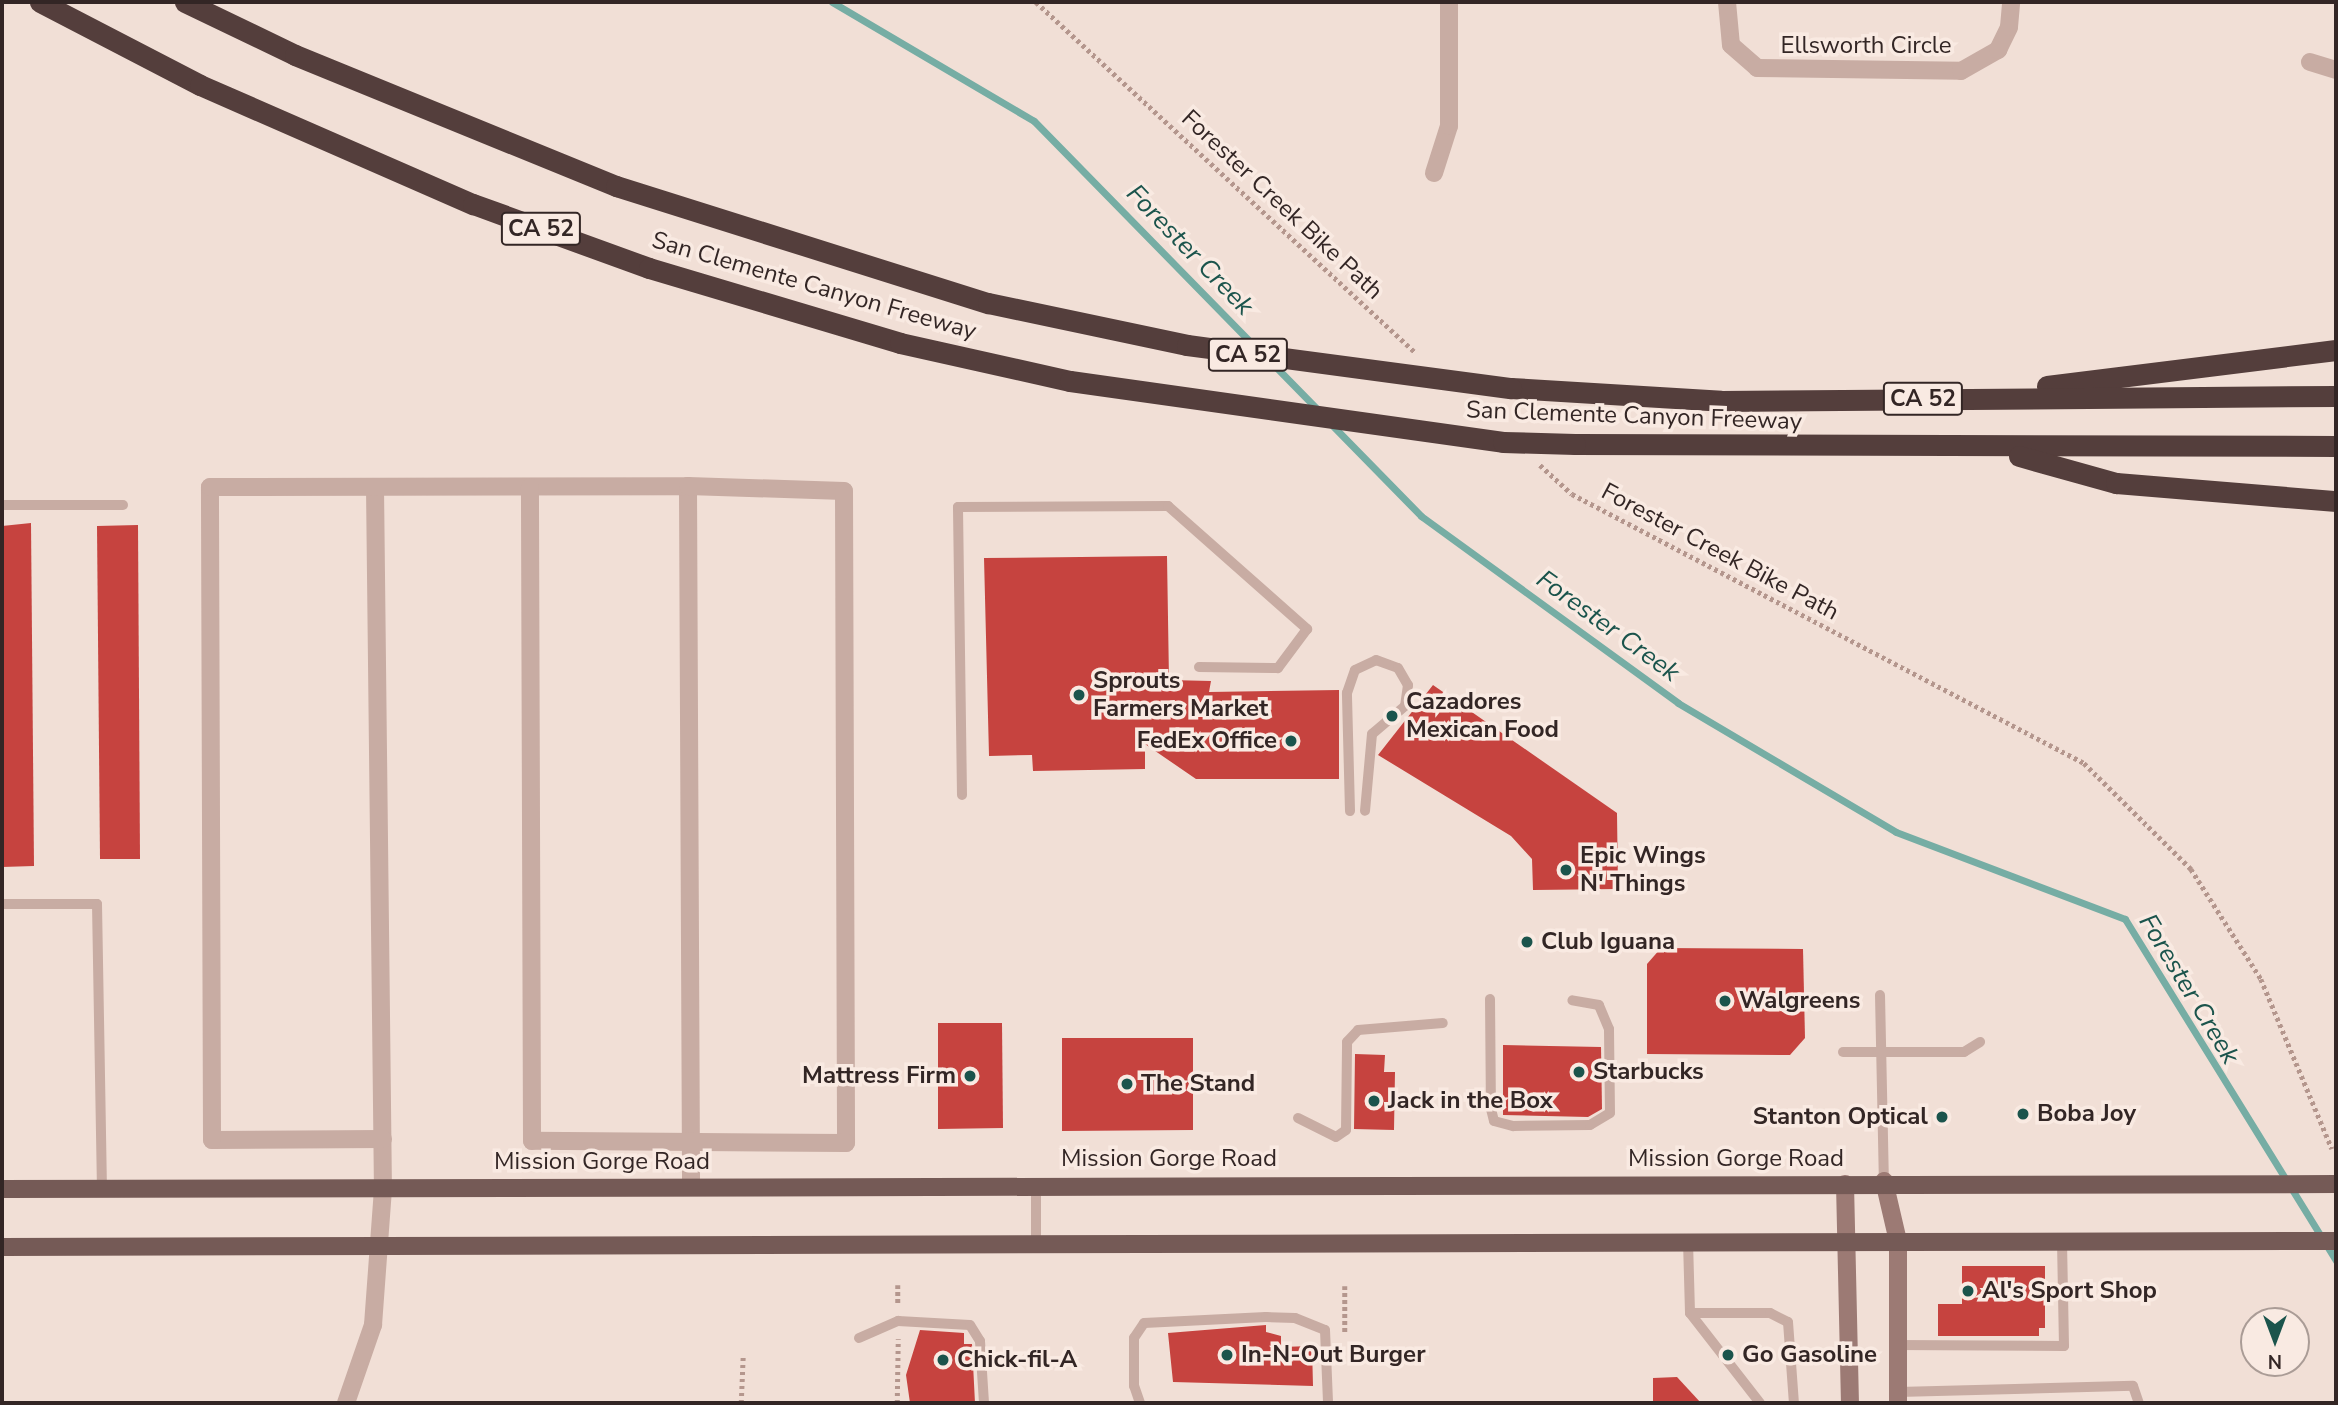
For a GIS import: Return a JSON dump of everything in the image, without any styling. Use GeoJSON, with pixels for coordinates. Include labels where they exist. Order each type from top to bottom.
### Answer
{"type":"FeatureCollection","features":[{"type":"Feature","properties":{"kind":"highway","name":"San Clemente Canyon Freeway"},"geometry":{"type":"LineString","coordinates":[[40,2],[200,85],[473,204],[649,268],[900,344],[1070,381],[1489,440],[1575,444],[1993,449],[2336,446]]}},
{"type":"Feature","properties":{"kind":"highway","name":"San Clemente Canyon Freeway"},"geometry":{"type":"LineString","coordinates":[[185,2],[295,55],[616,186],[988,303],[1186,345],[1511,388],[1721,401],[2336,396]]}},
{"type":"Feature","properties":{"kind":"highway"},"geometry":{"type":"LineString","coordinates":[[1952,398],[2336,350]]}},
{"type":"Feature","properties":{"kind":"highway"},"geometry":{"type":"LineString","coordinates":[[1993,449],[2116,483],[2336,500]]}},
{"type":"Feature","properties":{"kind":"main road","name":"Mission Gorge Road"},"geometry":{"type":"LineString","coordinates":[[2,1189],[1036,1184],[1845,1184],[1884,1181],[2336,1184]]}},
{"type":"Feature","properties":{"kind":"main road"},"geometry":{"type":"LineString","coordinates":[[1884,1181],[1898,1241],[1895,1345],[1898,1398]]}},
{"type":"Feature","properties":{"kind":"main road"},"geometry":{"type":"LineString","coordinates":[[1845,1184],[1850,1403]]}},
{"type":"Feature","properties":{"kind":"main road"},"geometry":{"type":"LineString","coordinates":[[2,1247],[1846,1240],[2336,1241]]}},
{"type":"Feature","properties":{"kind":"street"},"geometry":{"type":"LineString","coordinates":[[1434,173],[1449,126],[1448,2]]}},
{"type":"Feature","properties":{"kind":"street","name":"Ellsworth Circle"},"geometry":{"type":"LineString","coordinates":[[1727,2],[1731,45],[1757,68],[1961,71],[1998,50],[2009,26],[2011,2]]}},
{"type":"Feature","properties":{"kind":"street"},"geometry":{"type":"LineString","coordinates":[[2310,62],[2336,70]]}},
{"type":"Feature","properties":{"kind":"street"},"geometry":{"type":"LineString","coordinates":[[383,1139],[212,1140],[210,487],[688,486],[844,491],[846,1143],[532,1141],[530,487]]}},
{"type":"Feature","properties":{"kind":"street"},"geometry":{"type":"LineString","coordinates":[[688,486],[693,1140],[691,1186]]}},
{"type":"Feature","properties":{"kind":"street"},"geometry":{"type":"LineString","coordinates":[[345,1403],[373,1325],[375,1246],[383,1188],[375,487]]}},
{"type":"Feature","properties":{"kind":"lane"},"geometry":{"type":"LineString","coordinates":[[2,505],[122,505]]}},
{"type":"Feature","properties":{"kind":"lane"},"geometry":{"type":"LineString","coordinates":[[962,795],[958,507],[1168,506],[1307,629],[1278,668],[1199,667]]}},
{"type":"Feature","properties":{"kind":"lane"},"geometry":{"type":"LineString","coordinates":[[1350,811],[1347,693],[1355,670],[1376,660],[1398,668],[1408,685],[1405,706],[1373,734],[1365,811]]}},
{"type":"Feature","properties":{"kind":"lane"},"geometry":{"type":"LineString","coordinates":[[2,904],[97,904],[102,1189]]}},
{"type":"Feature","properties":{"kind":"lane"},"geometry":{"type":"LineString","coordinates":[[1880,995],[1884,1181]]}},
{"type":"Feature","properties":{"kind":"lane"},"geometry":{"type":"LineString","coordinates":[[1490,999],[1491,1109],[1494,1121],[1513,1126],[1590,1125],[1610,1113],[1609,1029],[1599,1005],[1572,1000]]}},
{"type":"Feature","properties":{"kind":"lane"},"geometry":{"type":"LineString","coordinates":[[1298,1118],[1336,1137],[1346,1130],[1347,1042],[1358,1030],[1443,1023]]}},
{"type":"Feature","properties":{"kind":"lane"},"geometry":{"type":"LineString","coordinates":[[1843,1052],[1964,1052],[1980,1042]]}},
{"type":"Feature","properties":{"kind":"lane"},"geometry":{"type":"LineString","coordinates":[[1036,1184],[1036,1244]]}},
{"type":"Feature","properties":{"kind":"lane"},"geometry":{"type":"LineString","coordinates":[[1688,1241],[1690,1313],[1759,1403]]}},
{"type":"Feature","properties":{"kind":"lane"},"geometry":{"type":"LineString","coordinates":[[1895,1345],[2064,1346],[2062,1241]]}},
{"type":"Feature","properties":{"kind":"lane"},"geometry":{"type":"LineString","coordinates":[[1690,1313],[1770,1313],[1788,1322],[1794,1403]]}},
{"type":"Feature","properties":{"kind":"lane"},"geometry":{"type":"LineString","coordinates":[[1140,1403],[1133,1386],[1134,1338],[1144,1323],[1276,1318],[1325,1330],[1328,1403]]}},
{"type":"Feature","properties":{"kind":"lane"},"geometry":{"type":"LineString","coordinates":[[859,1338],[898,1321],[970,1325],[980,1341],[984,1403]]}},
{"type":"Feature","properties":{"kind":"lane"},"geometry":{"type":"LineString","coordinates":[[1898,1398],[2133,1386],[2139,1403]]}},
{"type":"Feature","properties":{"kind":"path","name":"Forester Creek Bike Path"},"geometry":{"type":"LineString","coordinates":[[1036,2],[1419,356]]}},
{"type":"Feature","properties":{"kind":"path","name":"Forester Creek Bike Path"},"geometry":{"type":"LineString","coordinates":[[1531,457],[1572,494],[2084,763],[2198,880],[2261,979],[2332,1149]]}},
{"type":"Feature","properties":{"kind":"path"},"geometry":{"type":"LineString","coordinates":[[897,1403],[898,1285]]}},
{"type":"Feature","properties":{"kind":"path"},"geometry":{"type":"LineString","coordinates":[[741,1403],[743,1355]]}},
{"type":"Feature","properties":{"kind":"building"},"geometry":{"type":"Polygon","coordinates":[[[31,523],[34,866],[2,867],[2,526],[31,523]]]}},
{"type":"Feature","properties":{"kind":"building"},"geometry":{"type":"Polygon","coordinates":[[[138,525],[140,859],[100,859],[97,526],[138,525]]]}},
{"type":"Feature","properties":{"kind":"building"},"geometry":{"type":"Polygon","coordinates":[[[1167,556],[1169,680],[1211,681],[1209,692],[1339,690],[1339,779],[1196,779],[1145,744],[1145,769],[1033,771],[1032,755],[989,756],[984,558],[1167,556]]]}},
{"type":"Feature","properties":{"kind":"building"},"geometry":{"type":"Polygon","coordinates":[[[1433,685],[1617,813],[1618,889],[1533,890],[1532,859],[1511,836],[1378,755],[1433,685]]]}},
{"type":"Feature","properties":{"kind":"building","name":"Walgreens"},"geometry":{"type":"Polygon","coordinates":[[[1661,948],[1803,949],[1805,1038],[1790,1055],[1647,1054],[1647,964],[1661,948]]]}},
{"type":"Feature","properties":{"kind":"building","name":"Mattress Firm"},"geometry":{"type":"Polygon","coordinates":[[[938,1023],[1002,1023],[1003,1128],[938,1129],[938,1023]]]}},
{"type":"Feature","properties":{"kind":"building","name":"The Stand"},"geometry":{"type":"Polygon","coordinates":[[[1062,1038],[1193,1038],[1193,1130],[1062,1131],[1062,1038]]]}},
{"type":"Feature","properties":{"kind":"building"},"geometry":{"type":"Polygon","coordinates":[[[1503,1045],[1601,1047],[1602,1109],[1588,1117],[1503,1115],[1503,1045]]]}},
{"type":"Feature","properties":{"kind":"building","name":"Jack in the Box"},"geometry":{"type":"Polygon","coordinates":[[[1355,1054],[1385,1055],[1384,1072],[1395,1072],[1394,1130],[1354,1129],[1355,1054]]]}},
{"type":"Feature","properties":{"kind":"building"},"geometry":{"type":"Polygon","coordinates":[[[1962,1266],[2045,1266],[2045,1328],[2039,1328],[2039,1336],[1938,1336],[1938,1304],[1962,1304],[1962,1266]]]}},
{"type":"Feature","properties":{"kind":"building","name":"In-N-Out Burger"},"geometry":{"type":"Polygon","coordinates":[[[1266,1325],[1266,1332],[1281,1336],[1281,1347],[1312,1346],[1313,1386],[1173,1382],[1168,1333],[1266,1325]]]}},
{"type":"Feature","properties":{"kind":"building","name":"Chick-fil-A"},"geometry":{"type":"Polygon","coordinates":[[[920,1330],[964,1333],[964,1344],[972,1344],[975,1403],[910,1403],[906,1375],[920,1330]]]}},
{"type":"Feature","properties":{"kind":"building"},"geometry":{"type":"Polygon","coordinates":[[[1677,1377],[1701,1403],[1653,1403],[1653,1378],[1677,1377]]]}},
{"type":"Feature","properties":{"kind":"waterway","name":"Forester Creek"},"geometry":{"type":"LineString","coordinates":[[832,2],[1034,121],[1256,348]]}},
{"type":"Feature","properties":{"kind":"waterway","name":"Forester Creek"},"geometry":{"type":"LineString","coordinates":[[1270,361],[1318,410]]}},
{"type":"Feature","properties":{"kind":"waterway","name":"Forester Creek"},"geometry":{"type":"LineString","coordinates":[[1331,424],[1421,516],[1678,703],[1896,832],[2125,919],[2336,1261]]}},
{"type":"Feature","properties":{"kind":"place","name":"Sprouts Farmers Market"},"geometry":{"type":"Point","coordinates":[1079,695]}},
{"type":"Feature","properties":{"kind":"place","name":"Cazadores Mexican Food"},"geometry":{"type":"Point","coordinates":[1392,716]}},
{"type":"Feature","properties":{"kind":"place","name":"FedEx Office"},"geometry":{"type":"Point","coordinates":[1291,741]}},
{"type":"Feature","properties":{"kind":"place","name":"Epic Wings N' Things"},"geometry":{"type":"Point","coordinates":[1566,870]}},
{"type":"Feature","properties":{"kind":"place","name":"Club Iguana"},"geometry":{"type":"Point","coordinates":[1527,942]}},
{"type":"Feature","properties":{"kind":"place","name":"Walgreens"},"geometry":{"type":"Point","coordinates":[1725,1001]}},
{"type":"Feature","properties":{"kind":"place","name":"Starbucks"},"geometry":{"type":"Point","coordinates":[1579,1072]}},
{"type":"Feature","properties":{"kind":"place","name":"Mattress Firm"},"geometry":{"type":"Point","coordinates":[970,1076]}},
{"type":"Feature","properties":{"kind":"place","name":"The Stand"},"geometry":{"type":"Point","coordinates":[1127,1084]}},
{"type":"Feature","properties":{"kind":"place","name":"Jack in the Box"},"geometry":{"type":"Point","coordinates":[1374,1101]}},
{"type":"Feature","properties":{"kind":"place","name":"Boba Joy"},"geometry":{"type":"Point","coordinates":[2023,1114]}},
{"type":"Feature","properties":{"kind":"place","name":"Stanton Optical"},"geometry":{"type":"Point","coordinates":[1942,1117]}},
{"type":"Feature","properties":{"kind":"place","name":"Al's Sport Shop"},"geometry":{"type":"Point","coordinates":[1968,1291]}},
{"type":"Feature","properties":{"kind":"place","name":"In-N-Out Burger"},"geometry":{"type":"Point","coordinates":[1227,1355]}},
{"type":"Feature","properties":{"kind":"place","name":"Go Gasoline"},"geometry":{"type":"Point","coordinates":[1728,1355]}},
{"type":"Feature","properties":{"kind":"place","name":"Chick-fil-A"},"geometry":{"type":"Point","coordinates":[943,1360]}}]}
